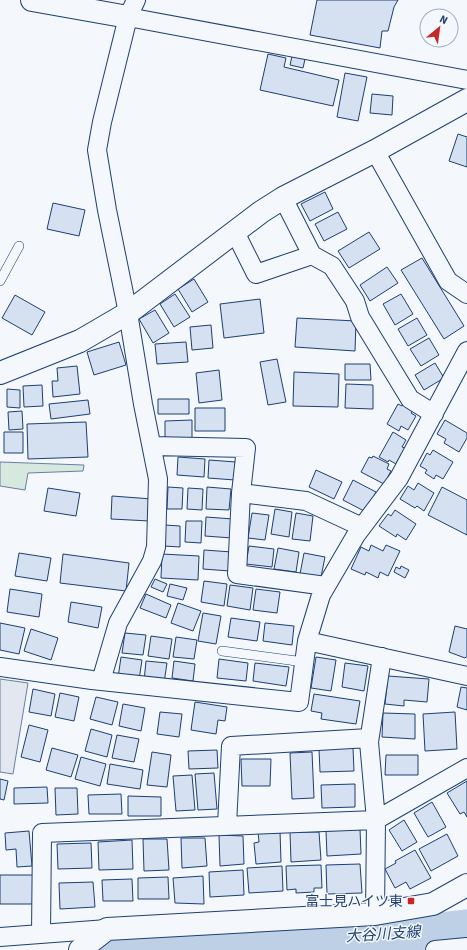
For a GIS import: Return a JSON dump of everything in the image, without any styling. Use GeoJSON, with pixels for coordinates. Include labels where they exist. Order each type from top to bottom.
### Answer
{"type":"FeatureCollection","features":[{"type":"Feature","properties":{"kind":"street"},"geometry":{"type":"LineString","coordinates":[[32,0],[132,8],[467,80]]}},
{"type":"Feature","properties":{"kind":"street"},"geometry":{"type":"LineString","coordinates":[[101,681],[118,623],[152,561],[156,547],[158,479],[142,404],[128,313],[107,210],[97,150],[102,122],[132,8]]}},
{"type":"Feature","properties":{"kind":"street"},"geometry":{"type":"LineString","coordinates":[[0,373],[80,341],[128,313],[261,212],[283,198],[375,151],[467,100]]}},
{"type":"Feature","properties":{"kind":"street"},"geometry":{"type":"LineString","coordinates":[[375,151],[448,281],[467,294]]}},
{"type":"Feature","properties":{"kind":"street"},"geometry":{"type":"LineString","coordinates":[[283,198],[312,255],[332,266],[355,301],[360,317],[410,399],[434,414]]}},
{"type":"Feature","properties":{"kind":"street"},"geometry":{"type":"LineString","coordinates":[[235,232],[256,274],[312,255]]}},
{"type":"Feature","properties":{"kind":"street"},"geometry":{"type":"LineString","coordinates":[[0,668],[101,681],[299,702],[307,641],[321,595],[362,527],[399,478],[467,351]]}},
{"type":"Feature","properties":{"kind":"street"},"geometry":{"type":"LineString","coordinates":[[152,446],[246,448],[237,574],[326,586]]}},
{"type":"Feature","properties":{"kind":"street"},"geometry":{"type":"LineString","coordinates":[[242,493],[306,501],[362,527]]}},
{"type":"Feature","properties":{"kind":"street"},"geometry":{"type":"LineString","coordinates":[[307,641],[467,676]]}},
{"type":"Feature","properties":{"kind":"street"},"geometry":{"type":"LineString","coordinates":[[375,914],[376,820],[369,742],[382,657]]}},
{"type":"Feature","properties":{"kind":"street"},"geometry":{"type":"LineString","coordinates":[[227,825],[231,746],[370,738]]}},
{"type":"Feature","properties":{"kind":"street"},"geometry":{"type":"LineString","coordinates":[[41,934],[42,833],[376,820],[467,768]]}},
{"type":"Feature","properties":{"kind":"street"},"geometry":{"type":"LineString","coordinates":[[0,937],[107,929],[375,914],[433,904],[463,892]]}},
{"type":"Feature","properties":{"kind":"street"},"geometry":{"type":"LineString","coordinates":[[80,950],[107,929]]}},
{"type":"Feature","properties":{"kind":"street"},"geometry":{"type":"LineString","coordinates":[[435,950],[467,947]]}},
{"type":"Feature","properties":{"kind":"lane"},"geometry":{"type":"LineString","coordinates":[[0,282],[19,246]]}},
{"type":"Feature","properties":{"kind":"lane"},"geometry":{"type":"LineString","coordinates":[[222,652],[304,662]]}},
{"type":"Feature","properties":{"kind":"shaded area"},"geometry":{"type":"Polygon","coordinates":[[[0,462],[84,465],[83,471],[28,473],[25,490],[0,486],[0,462]]]}},
{"type":"Feature","properties":{"kind":"shaded area"},"geometry":{"type":"Polygon","coordinates":[[[0,679],[28,683],[13,774],[0,772],[0,679]]]}},
{"type":"Feature","properties":{"kind":"building"},"geometry":{"type":"Polygon","coordinates":[[[317,0],[398,0],[394,7],[388,31],[382,31],[380,48],[310,35],[317,0]]]}},
{"type":"Feature","properties":{"kind":"building"},"geometry":{"type":"Polygon","coordinates":[[[268,54],[286,58],[284,67],[339,80],[333,106],[260,90],[268,54]]]}},
{"type":"Feature","properties":{"kind":"building"},"geometry":{"type":"Polygon","coordinates":[[[292,56],[305,59],[303,68],[290,65],[292,56]]]}},
{"type":"Feature","properties":{"kind":"building"},"geometry":{"type":"Polygon","coordinates":[[[345,73],[367,77],[358,121],[337,117],[345,73]]]}},
{"type":"Feature","properties":{"kind":"building"},"geometry":{"type":"Polygon","coordinates":[[[372,94],[393,96],[392,115],[370,113],[372,94]]]}},
{"type":"Feature","properties":{"kind":"building"},"geometry":{"type":"Polygon","coordinates":[[[458,134],[467,137],[467,167],[449,161],[458,134]]]}},
{"type":"Feature","properties":{"kind":"building"},"geometry":{"type":"Polygon","coordinates":[[[325,192],[333,209],[310,221],[301,204],[325,192]]]}},
{"type":"Feature","properties":{"kind":"building"},"geometry":{"type":"Polygon","coordinates":[[[53,203],[85,210],[79,236],[47,229],[53,203]]]}},
{"type":"Feature","properties":{"kind":"building"},"geometry":{"type":"Polygon","coordinates":[[[338,212],[347,229],[324,241],[315,224],[338,212]]]}},
{"type":"Feature","properties":{"kind":"building"},"geometry":{"type":"Polygon","coordinates":[[[369,232],[380,249],[349,268],[338,251],[369,232]]]}},
{"type":"Feature","properties":{"kind":"building"},"geometry":{"type":"Polygon","coordinates":[[[422,258],[464,326],[444,339],[401,270],[422,258]]]}},
{"type":"Feature","properties":{"kind":"building"},"geometry":{"type":"Polygon","coordinates":[[[387,267],[398,283],[370,301],[360,285],[387,267]]]}},
{"type":"Feature","properties":{"kind":"building"},"geometry":{"type":"Polygon","coordinates":[[[194,279],[208,302],[192,312],[178,289],[194,279]]]}},
{"type":"Feature","properties":{"kind":"building"},"geometry":{"type":"Polygon","coordinates":[[[175,294],[190,317],[174,327],[160,304],[175,294]]]}},
{"type":"Feature","properties":{"kind":"building"},"geometry":{"type":"Polygon","coordinates":[[[401,294],[413,314],[395,325],[383,304],[401,294]]]}},
{"type":"Feature","properties":{"kind":"building"},"geometry":{"type":"Polygon","coordinates":[[[15,295],[45,312],[32,335],[2,318],[15,295]]]}},
{"type":"Feature","properties":{"kind":"building"},"geometry":{"type":"Polygon","coordinates":[[[260,299],[264,333],[224,338],[220,304],[260,299]]]}},
{"type":"Feature","properties":{"kind":"building"},"geometry":{"type":"Polygon","coordinates":[[[155,310],[169,333],[153,343],[139,319],[155,310]]]}},
{"type":"Feature","properties":{"kind":"building"},"geometry":{"type":"Polygon","coordinates":[[[297,318],[356,321],[355,351],[295,347],[297,318]]]}},
{"type":"Feature","properties":{"kind":"building"},"geometry":{"type":"Polygon","coordinates":[[[417,318],[427,335],[408,346],[398,329],[417,318]]]}},
{"type":"Feature","properties":{"kind":"building"},"geometry":{"type":"Polygon","coordinates":[[[211,325],[213,348],[192,350],[190,327],[211,325]]]}},
{"type":"Feature","properties":{"kind":"building"},"geometry":{"type":"Polygon","coordinates":[[[429,338],[439,355],[421,366],[410,349],[429,338]]]}},
{"type":"Feature","properties":{"kind":"building"},"geometry":{"type":"Polygon","coordinates":[[[119,342],[126,365],[94,375],[87,352],[119,342]]]}},
{"type":"Feature","properties":{"kind":"building"},"geometry":{"type":"Polygon","coordinates":[[[186,342],[188,362],[157,364],[155,344],[186,342]]]}},
{"type":"Feature","properties":{"kind":"building"},"geometry":{"type":"Polygon","coordinates":[[[277,359],[286,402],[268,405],[260,362],[277,359]]]}},
{"type":"Feature","properties":{"kind":"building"},"geometry":{"type":"Polygon","coordinates":[[[435,363],[444,378],[424,390],[415,375],[435,363]]]}},
{"type":"Feature","properties":{"kind":"building"},"geometry":{"type":"Polygon","coordinates":[[[345,364],[370,364],[371,380],[345,380],[345,364]]]}},
{"type":"Feature","properties":{"kind":"building"},"geometry":{"type":"Polygon","coordinates":[[[77,366],[80,394],[53,397],[52,381],[58,381],[57,368],[77,366]]]}},
{"type":"Feature","properties":{"kind":"building"},"geometry":{"type":"Polygon","coordinates":[[[219,370],[222,400],[199,403],[196,373],[219,370]]]}},
{"type":"Feature","properties":{"kind":"building"},"geometry":{"type":"Polygon","coordinates":[[[294,372],[339,374],[338,407],[293,406],[294,372]]]}},
{"type":"Feature","properties":{"kind":"building"},"geometry":{"type":"Polygon","coordinates":[[[346,384],[373,385],[373,409],[345,408],[346,384]]]}},
{"type":"Feature","properties":{"kind":"building"},"geometry":{"type":"Polygon","coordinates":[[[42,385],[43,406],[24,407],[23,386],[42,385]]]}},
{"type":"Feature","properties":{"kind":"building"},"geometry":{"type":"Polygon","coordinates":[[[7,389],[20,390],[20,408],[7,407],[7,389]]]}},
{"type":"Feature","properties":{"kind":"building"},"geometry":{"type":"Polygon","coordinates":[[[158,399],[189,399],[189,414],[158,414],[158,399]]]}},
{"type":"Feature","properties":{"kind":"building"},"geometry":{"type":"Polygon","coordinates":[[[88,400],[90,414],[51,419],[49,404],[88,400]]]}},
{"type":"Feature","properties":{"kind":"building"},"geometry":{"type":"Polygon","coordinates":[[[404,403],[414,409],[411,413],[416,416],[408,430],[401,426],[399,431],[387,424],[398,404],[402,406],[404,403]]]}},
{"type":"Feature","properties":{"kind":"building"},"geometry":{"type":"Polygon","coordinates":[[[195,408],[225,408],[225,431],[195,431],[195,408]]]}},
{"type":"Feature","properties":{"kind":"building"},"geometry":{"type":"Polygon","coordinates":[[[22,411],[23,429],[9,430],[8,412],[22,411]]]}},
{"type":"Feature","properties":{"kind":"building"},"geometry":{"type":"Polygon","coordinates":[[[192,420],[192,439],[165,439],[165,421],[192,420]]]}},
{"type":"Feature","properties":{"kind":"building"},"geometry":{"type":"Polygon","coordinates":[[[445,420],[467,433],[467,438],[459,452],[444,443],[446,439],[437,434],[445,420]]]}},
{"type":"Feature","properties":{"kind":"building"},"geometry":{"type":"Polygon","coordinates":[[[86,422],[88,457],[28,459],[27,424],[86,422]]]}},
{"type":"Feature","properties":{"kind":"building"},"geometry":{"type":"Polygon","coordinates":[[[4,432],[23,432],[23,453],[4,453],[4,432]]]}},
{"type":"Feature","properties":{"kind":"building"},"geometry":{"type":"Polygon","coordinates":[[[393,432],[406,440],[402,447],[405,448],[396,464],[379,457],[393,432]]]}},
{"type":"Feature","properties":{"kind":"building"},"geometry":{"type":"Polygon","coordinates":[[[433,450],[453,462],[443,479],[436,475],[434,479],[425,473],[427,470],[420,466],[427,453],[430,455],[433,450]]]}},
{"type":"Feature","properties":{"kind":"building"},"geometry":{"type":"Polygon","coordinates":[[[373,456],[389,464],[387,469],[391,471],[384,484],[361,472],[369,457],[372,458],[373,456]]]}},
{"type":"Feature","properties":{"kind":"building"},"geometry":{"type":"Polygon","coordinates":[[[178,457],[205,459],[204,477],[177,475],[178,457]]]}},
{"type":"Feature","properties":{"kind":"building"},"geometry":{"type":"Polygon","coordinates":[[[209,460],[236,462],[235,480],[208,478],[209,460]]]}},
{"type":"Feature","properties":{"kind":"building"},"geometry":{"type":"Polygon","coordinates":[[[316,470],[342,482],[334,499],[309,487],[316,470]]]}},
{"type":"Feature","properties":{"kind":"building"},"geometry":{"type":"Polygon","coordinates":[[[353,480],[376,492],[366,512],[343,500],[353,480]]]}},
{"type":"Feature","properties":{"kind":"building"},"geometry":{"type":"Polygon","coordinates":[[[418,483],[434,493],[424,511],[417,506],[415,508],[400,499],[408,486],[414,490],[418,483]]]}},
{"type":"Feature","properties":{"kind":"building"},"geometry":{"type":"Polygon","coordinates":[[[168,487],[183,488],[182,509],[167,509],[168,487]]]}},
{"type":"Feature","properties":{"kind":"building"},"geometry":{"type":"Polygon","coordinates":[[[207,487],[231,489],[229,510],[206,509],[207,487]]]}},
{"type":"Feature","properties":{"kind":"building"},"geometry":{"type":"Polygon","coordinates":[[[442,487],[467,500],[467,535],[428,515],[442,487]]]}},
{"type":"Feature","properties":{"kind":"building"},"geometry":{"type":"Polygon","coordinates":[[[48,488],[80,493],[76,516],[44,511],[48,488]]]}},
{"type":"Feature","properties":{"kind":"building"},"geometry":{"type":"Polygon","coordinates":[[[188,488],[203,489],[202,510],[187,509],[188,488]]]}},
{"type":"Feature","properties":{"kind":"building"},"geometry":{"type":"Polygon","coordinates":[[[112,496],[152,499],[150,521],[111,519],[112,496]]]}},
{"type":"Feature","properties":{"kind":"building"},"geometry":{"type":"Polygon","coordinates":[[[275,509],[292,512],[289,537],[271,534],[275,509]]]}},
{"type":"Feature","properties":{"kind":"building"},"geometry":{"type":"Polygon","coordinates":[[[395,510],[416,524],[406,540],[397,534],[396,537],[379,526],[388,514],[391,516],[395,510]]]}},
{"type":"Feature","properties":{"kind":"building"},"geometry":{"type":"Polygon","coordinates":[[[252,513],[269,515],[265,540],[248,538],[252,513]]]}},
{"type":"Feature","properties":{"kind":"building"},"geometry":{"type":"Polygon","coordinates":[[[296,513],[313,516],[310,541],[292,539],[296,513]]]}},
{"type":"Feature","properties":{"kind":"building"},"geometry":{"type":"Polygon","coordinates":[[[206,517],[233,519],[232,538],[205,536],[206,517]]]}},
{"type":"Feature","properties":{"kind":"building"},"geometry":{"type":"Polygon","coordinates":[[[186,521],[202,521],[201,543],[185,542],[186,521]]]}},
{"type":"Feature","properties":{"kind":"building"},"geometry":{"type":"Polygon","coordinates":[[[165,525],[180,526],[180,547],[164,546],[165,525]]]}},
{"type":"Feature","properties":{"kind":"building"},"geometry":{"type":"Polygon","coordinates":[[[371,545],[383,551],[386,545],[400,551],[388,576],[380,572],[378,578],[366,572],[365,575],[351,569],[361,547],[369,551],[371,545]]]}},
{"type":"Feature","properties":{"kind":"building"},"geometry":{"type":"Polygon","coordinates":[[[249,546],[274,549],[272,567],[246,564],[249,546]]]}},
{"type":"Feature","properties":{"kind":"building"},"geometry":{"type":"Polygon","coordinates":[[[278,548],[299,552],[296,572],[274,569],[278,548]]]}},
{"type":"Feature","properties":{"kind":"building"},"geometry":{"type":"Polygon","coordinates":[[[204,550],[232,552],[230,571],[203,569],[204,550]]]}},
{"type":"Feature","properties":{"kind":"building"},"geometry":{"type":"Polygon","coordinates":[[[19,553],[51,558],[47,581],[15,576],[19,553]]]}},
{"type":"Feature","properties":{"kind":"building"},"geometry":{"type":"Polygon","coordinates":[[[304,553],[325,557],[321,577],[300,574],[304,553]]]}},
{"type":"Feature","properties":{"kind":"building"},"geometry":{"type":"Polygon","coordinates":[[[63,554],[129,563],[126,591],[60,583],[63,554]]]}},
{"type":"Feature","properties":{"kind":"building"},"geometry":{"type":"Polygon","coordinates":[[[162,554],[199,556],[198,580],[161,578],[162,554]]]}},
{"type":"Feature","properties":{"kind":"building"},"geometry":{"type":"Polygon","coordinates":[[[401,566],[409,570],[405,578],[394,572],[396,567],[400,569],[401,566]]]}},
{"type":"Feature","properties":{"kind":"building"},"geometry":{"type":"Polygon","coordinates":[[[155,579],[167,584],[163,592],[151,587],[155,579]]]}},
{"type":"Feature","properties":{"kind":"building"},"geometry":{"type":"Polygon","coordinates":[[[204,581],[227,584],[224,606],[201,602],[204,581]]]}},
{"type":"Feature","properties":{"kind":"building"},"geometry":{"type":"Polygon","coordinates":[[[170,584],[187,588],[183,600],[167,596],[170,584]]]}},
{"type":"Feature","properties":{"kind":"building"},"geometry":{"type":"Polygon","coordinates":[[[230,585],[253,588],[250,610],[227,606],[230,585]]]}},
{"type":"Feature","properties":{"kind":"building"},"geometry":{"type":"Polygon","coordinates":[[[10,589],[42,594],[39,617],[7,612],[10,589]]]}},
{"type":"Feature","properties":{"kind":"building"},"geometry":{"type":"Polygon","coordinates":[[[256,589],[280,592],[277,613],[253,610],[256,589]]]}},
{"type":"Feature","properties":{"kind":"building"},"geometry":{"type":"Polygon","coordinates":[[[146,594],[171,605],[166,618],[140,608],[146,594]]]}},
{"type":"Feature","properties":{"kind":"building"},"geometry":{"type":"Polygon","coordinates":[[[71,602],[102,607],[98,628],[68,622],[71,602]]]}},
{"type":"Feature","properties":{"kind":"building"},"geometry":{"type":"Polygon","coordinates":[[[178,603],[201,611],[193,631],[171,623],[178,603]]]}},
{"type":"Feature","properties":{"kind":"building"},"geometry":{"type":"Polygon","coordinates":[[[203,613],[221,616],[216,644],[198,641],[203,613]]]}},
{"type":"Feature","properties":{"kind":"building"},"geometry":{"type":"Polygon","coordinates":[[[231,618],[260,622],[257,641],[228,637],[231,618]]]}},
{"type":"Feature","properties":{"kind":"building"},"geometry":{"type":"Polygon","coordinates":[[[0,623],[25,628],[19,654],[0,650],[0,623]]]}},
{"type":"Feature","properties":{"kind":"building"},"geometry":{"type":"Polygon","coordinates":[[[265,623],[294,626],[292,645],[263,641],[265,623]]]}},
{"type":"Feature","properties":{"kind":"building"},"geometry":{"type":"Polygon","coordinates":[[[455,626],[467,629],[467,657],[465,658],[449,652],[455,626]]]}},
{"type":"Feature","properties":{"kind":"building"},"geometry":{"type":"Polygon","coordinates":[[[31,629],[58,638],[51,660],[24,651],[31,629]]]}},
{"type":"Feature","properties":{"kind":"building"},"geometry":{"type":"Polygon","coordinates":[[[125,633],[146,635],[143,655],[122,653],[125,633]]]}},
{"type":"Feature","properties":{"kind":"building"},"geometry":{"type":"Polygon","coordinates":[[[151,636],[172,639],[169,659],[148,656],[151,636]]]}},
{"type":"Feature","properties":{"kind":"building"},"geometry":{"type":"Polygon","coordinates":[[[176,637],[197,640],[194,659],[173,657],[176,637]]]}},
{"type":"Feature","properties":{"kind":"building"},"geometry":{"type":"Polygon","coordinates":[[[121,657],[142,660],[139,680],[118,678],[121,657]]]}},
{"type":"Feature","properties":{"kind":"building"},"geometry":{"type":"Polygon","coordinates":[[[316,657],[336,660],[331,691],[311,688],[316,657]]]}},
{"type":"Feature","properties":{"kind":"building"},"geometry":{"type":"Polygon","coordinates":[[[219,659],[248,663],[246,681],[217,678],[219,659]]]}},
{"type":"Feature","properties":{"kind":"building"},"geometry":{"type":"Polygon","coordinates":[[[146,661],[167,663],[164,683],[144,681],[146,661]]]}},
{"type":"Feature","properties":{"kind":"building"},"geometry":{"type":"Polygon","coordinates":[[[174,661],[195,664],[193,681],[172,678],[174,661]]]}},
{"type":"Feature","properties":{"kind":"building"},"geometry":{"type":"Polygon","coordinates":[[[255,663],[289,667],[286,686],[253,681],[255,663]]]}},
{"type":"Feature","properties":{"kind":"building"},"geometry":{"type":"Polygon","coordinates":[[[345,663],[368,666],[364,691],[342,687],[345,663]]]}},
{"type":"Feature","properties":{"kind":"building"},"geometry":{"type":"Polygon","coordinates":[[[388,676],[429,679],[427,702],[404,700],[404,706],[385,704],[388,676]]]}},
{"type":"Feature","properties":{"kind":"building"},"geometry":{"type":"Polygon","coordinates":[[[461,687],[467,688],[467,710],[457,707],[461,687]]]}},
{"type":"Feature","properties":{"kind":"building"},"geometry":{"type":"Polygon","coordinates":[[[33,689],[55,694],[51,716],[29,712],[33,689]]]}},
{"type":"Feature","properties":{"kind":"building"},"geometry":{"type":"Polygon","coordinates":[[[60,693],[79,697],[74,721],[55,717],[60,693]]]}},
{"type":"Feature","properties":{"kind":"building"},"geometry":{"type":"Polygon","coordinates":[[[314,694],[360,701],[356,724],[321,719],[322,713],[311,711],[314,694]]]}},
{"type":"Feature","properties":{"kind":"building"},"geometry":{"type":"Polygon","coordinates":[[[96,697],[118,702],[112,725],[90,719],[96,697]]]}},
{"type":"Feature","properties":{"kind":"building"},"geometry":{"type":"Polygon","coordinates":[[[195,702],[227,707],[225,721],[218,720],[216,734],[191,730],[195,702]]]}},
{"type":"Feature","properties":{"kind":"building"},"geometry":{"type":"Polygon","coordinates":[[[123,704],[145,708],[141,731],[119,726],[123,704]]]}},
{"type":"Feature","properties":{"kind":"building"},"geometry":{"type":"Polygon","coordinates":[[[160,712],[182,714],[179,737],[157,734],[160,712]]]}},
{"type":"Feature","properties":{"kind":"building"},"geometry":{"type":"Polygon","coordinates":[[[455,712],[457,749],[425,751],[423,714],[455,712]]]}},
{"type":"Feature","properties":{"kind":"building"},"geometry":{"type":"Polygon","coordinates":[[[383,713],[415,714],[415,739],[382,737],[383,713]]]}},
{"type":"Feature","properties":{"kind":"building"},"geometry":{"type":"Polygon","coordinates":[[[29,725],[48,730],[40,762],[21,757],[29,725]]]}},
{"type":"Feature","properties":{"kind":"building"},"geometry":{"type":"Polygon","coordinates":[[[91,729],[112,735],[107,757],[85,751],[91,729]]]}},
{"type":"Feature","properties":{"kind":"building"},"geometry":{"type":"Polygon","coordinates":[[[117,735],[139,739],[134,762],[112,758],[117,735]]]}},
{"type":"Feature","properties":{"kind":"building"},"geometry":{"type":"Polygon","coordinates":[[[52,748],[78,755],[71,777],[46,770],[52,748]]]}},
{"type":"Feature","properties":{"kind":"building"},"geometry":{"type":"Polygon","coordinates":[[[353,748],[354,771],[320,772],[319,749],[353,748]]]}},
{"type":"Feature","properties":{"kind":"building"},"geometry":{"type":"Polygon","coordinates":[[[217,750],[218,768],[189,769],[188,751],[217,750]]]}},
{"type":"Feature","properties":{"kind":"building"},"geometry":{"type":"Polygon","coordinates":[[[152,752],[171,755],[167,787],[147,785],[152,752]]]}},
{"type":"Feature","properties":{"kind":"building"},"geometry":{"type":"Polygon","coordinates":[[[312,752],[314,798],[292,799],[290,753],[312,752]]]}},
{"type":"Feature","properties":{"kind":"building"},"geometry":{"type":"Polygon","coordinates":[[[386,755],[418,755],[418,775],[385,775],[386,755]]]}},
{"type":"Feature","properties":{"kind":"building"},"geometry":{"type":"Polygon","coordinates":[[[81,757],[106,764],[100,786],[75,779],[81,757]]]}},
{"type":"Feature","properties":{"kind":"building"},"geometry":{"type":"Polygon","coordinates":[[[241,759],[271,759],[270,786],[242,786],[241,759]]]}},
{"type":"Feature","properties":{"kind":"building"},"geometry":{"type":"Polygon","coordinates":[[[110,764],[143,770],[140,789],[107,784],[110,764]]]}},
{"type":"Feature","properties":{"kind":"building"},"geometry":{"type":"Polygon","coordinates":[[[214,773],[217,809],[198,810],[195,774],[214,773]]]}},
{"type":"Feature","properties":{"kind":"building"},"geometry":{"type":"Polygon","coordinates":[[[192,775],[195,810],[176,811],[173,776],[192,775]]]}},
{"type":"Feature","properties":{"kind":"building"},"geometry":{"type":"Polygon","coordinates":[[[0,779],[8,781],[4,800],[0,799],[0,779]]]}},
{"type":"Feature","properties":{"kind":"building"},"geometry":{"type":"Polygon","coordinates":[[[467,781],[467,817],[464,812],[460,814],[447,793],[467,781]]]}},
{"type":"Feature","properties":{"kind":"building"},"geometry":{"type":"Polygon","coordinates":[[[355,784],[355,807],[322,808],[321,785],[355,784]]]}},
{"type":"Feature","properties":{"kind":"building"},"geometry":{"type":"Polygon","coordinates":[[[47,787],[48,803],[14,804],[14,788],[47,787]]]}},
{"type":"Feature","properties":{"kind":"building"},"geometry":{"type":"Polygon","coordinates":[[[55,788],[77,788],[78,814],[56,815],[55,788]]]}},
{"type":"Feature","properties":{"kind":"building"},"geometry":{"type":"Polygon","coordinates":[[[121,794],[122,814],[89,814],[88,795],[121,794]]]}},
{"type":"Feature","properties":{"kind":"building"},"geometry":{"type":"Polygon","coordinates":[[[128,796],[161,797],[161,816],[128,816],[128,796]]]}},
{"type":"Feature","properties":{"kind":"building"},"geometry":{"type":"Polygon","coordinates":[[[432,802],[446,827],[428,837],[414,813],[432,802]]]}},
{"type":"Feature","properties":{"kind":"building"},"geometry":{"type":"Polygon","coordinates":[[[404,820],[417,842],[402,851],[389,830],[404,820]]]}},
{"type":"Feature","properties":{"kind":"building"},"geometry":{"type":"Polygon","coordinates":[[[360,829],[361,854],[327,856],[326,831],[360,829]]]}},
{"type":"Feature","properties":{"kind":"building"},"geometry":{"type":"Polygon","coordinates":[[[29,831],[32,866],[17,867],[16,849],[6,850],[5,833],[29,831]]]}},
{"type":"Feature","properties":{"kind":"building"},"geometry":{"type":"Polygon","coordinates":[[[280,831],[281,862],[256,864],[254,843],[259,842],[258,832],[280,831]]]}},
{"type":"Feature","properties":{"kind":"building"},"geometry":{"type":"Polygon","coordinates":[[[290,832],[319,832],[321,860],[291,862],[290,832]]]}},
{"type":"Feature","properties":{"kind":"building"},"geometry":{"type":"Polygon","coordinates":[[[447,834],[458,856],[431,871],[419,849],[447,834]]]}},
{"type":"Feature","properties":{"kind":"building"},"geometry":{"type":"Polygon","coordinates":[[[219,835],[243,836],[244,864],[220,866],[219,835]]]}},
{"type":"Feature","properties":{"kind":"building"},"geometry":{"type":"Polygon","coordinates":[[[181,838],[205,838],[207,866],[182,868],[181,838]]]}},
{"type":"Feature","properties":{"kind":"building"},"geometry":{"type":"Polygon","coordinates":[[[143,839],[167,839],[169,870],[144,871],[143,839]]]}},
{"type":"Feature","properties":{"kind":"building"},"geometry":{"type":"Polygon","coordinates":[[[132,840],[133,869],[99,870],[98,842],[132,840]]]}},
{"type":"Feature","properties":{"kind":"building"},"geometry":{"type":"Polygon","coordinates":[[[91,843],[92,868],[58,869],[57,844],[91,843]]]}},
{"type":"Feature","properties":{"kind":"building"},"geometry":{"type":"Polygon","coordinates":[[[415,850],[431,878],[410,889],[406,882],[395,888],[385,869],[396,863],[395,861],[415,850]]]}},
{"type":"Feature","properties":{"kind":"building"},"geometry":{"type":"Polygon","coordinates":[[[360,864],[362,893],[327,894],[326,865],[360,864]]]}},
{"type":"Feature","properties":{"kind":"building"},"geometry":{"type":"Polygon","coordinates":[[[321,865],[322,888],[314,888],[314,892],[296,893],[296,889],[287,890],[286,866],[321,865]]]}},
{"type":"Feature","properties":{"kind":"building"},"geometry":{"type":"Polygon","coordinates":[[[282,866],[283,891],[249,893],[247,868],[282,866]]]}},
{"type":"Feature","properties":{"kind":"building"},"geometry":{"type":"Polygon","coordinates":[[[243,870],[244,895],[210,897],[209,872],[243,870]]]}},
{"type":"Feature","properties":{"kind":"building"},"geometry":{"type":"Polygon","coordinates":[[[0,875],[33,875],[34,904],[0,904],[0,875]]]}},
{"type":"Feature","properties":{"kind":"building"},"geometry":{"type":"Polygon","coordinates":[[[203,876],[204,904],[175,903],[173,878],[203,876]]]}},
{"type":"Feature","properties":{"kind":"building"},"geometry":{"type":"Polygon","coordinates":[[[168,877],[169,899],[138,899],[138,878],[168,877]]]}},
{"type":"Feature","properties":{"kind":"building"},"geometry":{"type":"Polygon","coordinates":[[[132,879],[133,901],[103,901],[102,880],[132,879]]]}},
{"type":"Feature","properties":{"kind":"building"},"geometry":{"type":"Polygon","coordinates":[[[93,882],[95,907],[60,909],[59,883],[93,882]]]}},
{"type":"Feature","properties":{"kind":"waterway","name":"大谷川支線"},"geometry":{"type":"LineString","coordinates":[[108,950],[416,933],[467,927]]}},
{"type":"Feature","properties":{"kind":"place","name":"富士見ハイツ東"},"geometry":{"type":"Point","coordinates":[411,901]}}]}
